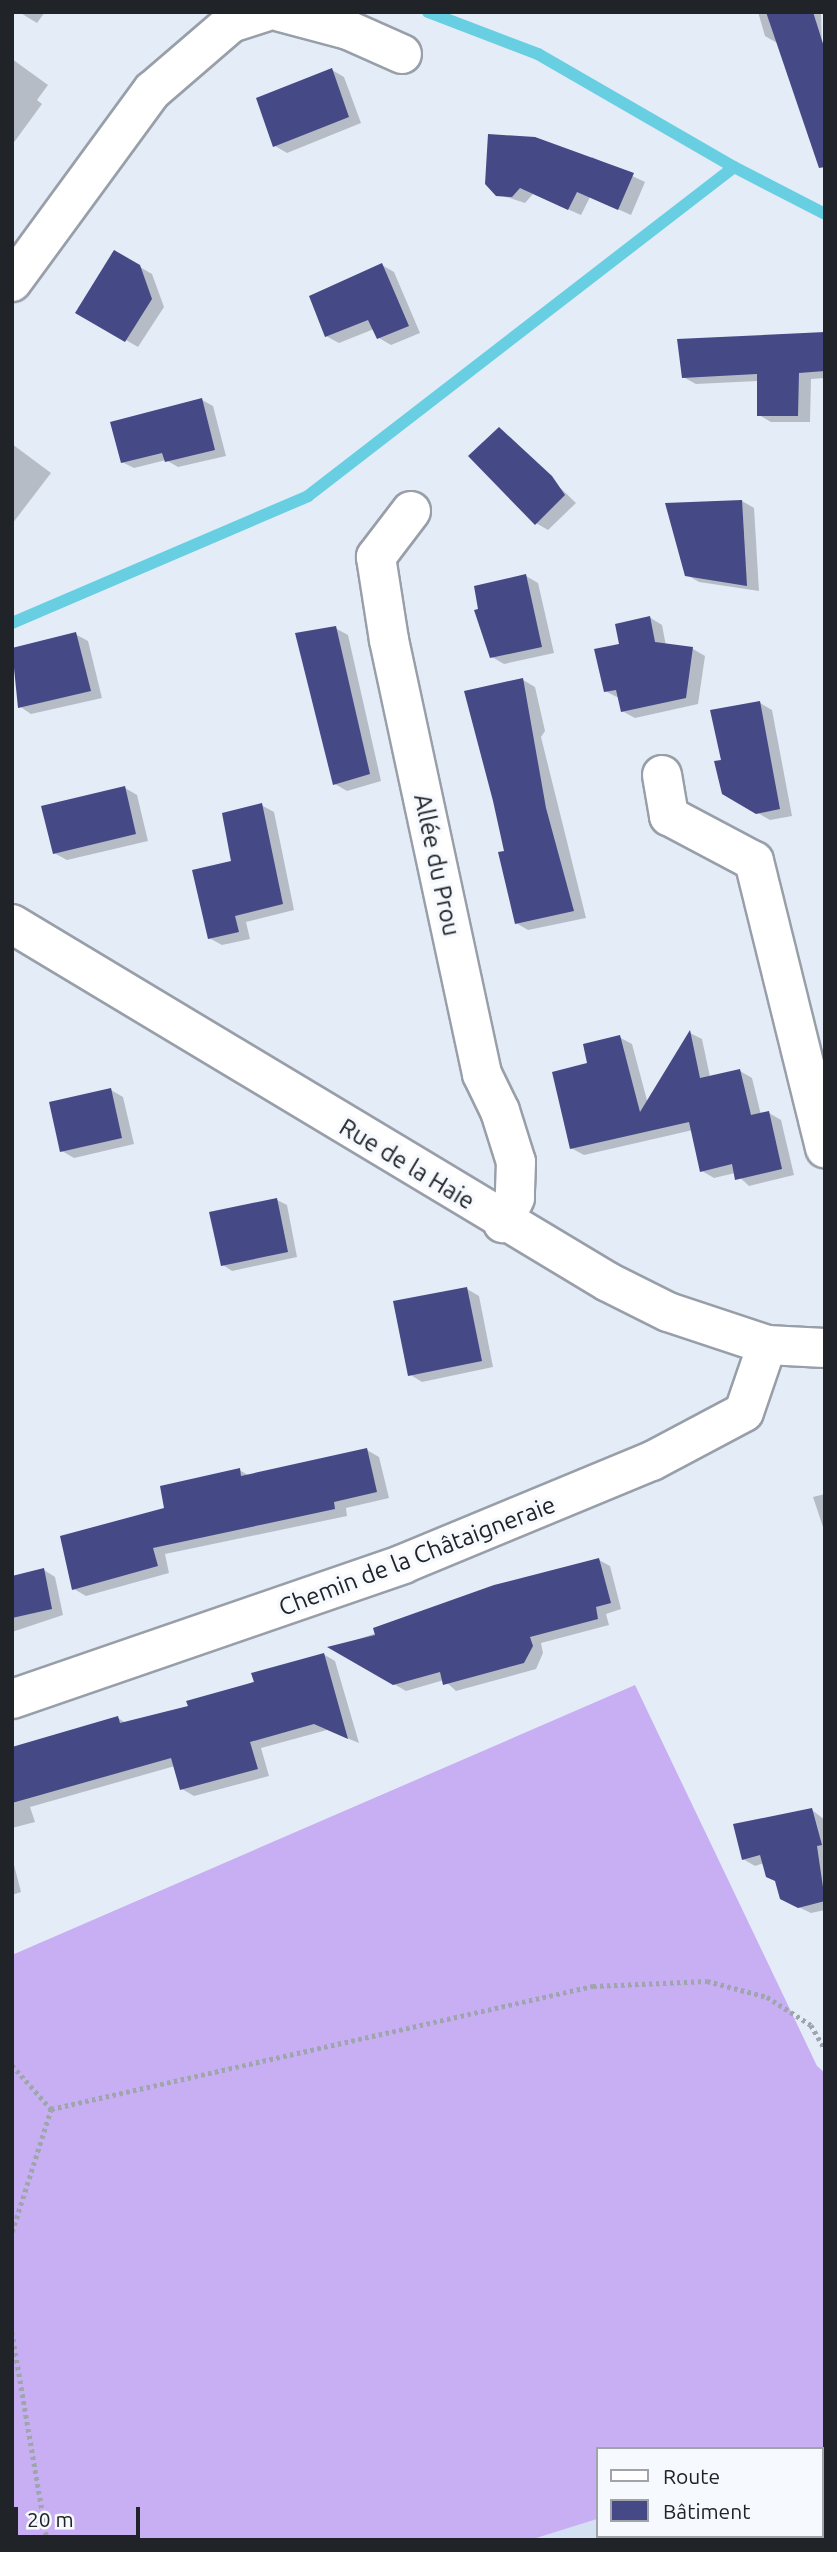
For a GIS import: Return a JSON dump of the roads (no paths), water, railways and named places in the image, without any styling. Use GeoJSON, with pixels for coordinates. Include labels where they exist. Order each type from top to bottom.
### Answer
{"type":"FeatureCollection","features":[{"type":"Feature","properties":{"kind":"street"},"geometry":{"type":"LineString","coordinates":[[12,282],[152,91],[230,23],[265,12]]}},
{"type":"Feature","properties":{"kind":"street"},"geometry":{"type":"LineString","coordinates":[[280,12],[348,30],[402,54]]}},
{"type":"Feature","properties":{"kind":"street","name":"Allée du Prou"},"geometry":{"type":"LineString","coordinates":[[411,512],[376,557],[389,640],[482,1074],[500,1111],[516,1162],[515,1198],[503,1223]]}},
{"type":"Feature","properties":{"kind":"street"},"geometry":{"type":"LineString","coordinates":[[662,775],[669,816],[754,861],[825,1148]]}},
{"type":"Feature","properties":{"kind":"street","name":"Rue de la Haie"},"geometry":{"type":"LineString","coordinates":[[12,924],[503,1223],[668,1312],[767,1345],[825,1348]]}},
{"type":"Feature","properties":{"kind":"street","name":"Chemin de la Châtaigneraie"},"geometry":{"type":"LineString","coordinates":[[12,1699],[402,1564],[652,1461],[744,1412],[767,1345]]}},
{"type":"Feature","properties":{"kind":"waterway"},"geometry":{"type":"LineString","coordinates":[[428,12],[538,54],[734,167]]}},
{"type":"Feature","properties":{"kind":"waterway"},"geometry":{"type":"LineString","coordinates":[[12,623],[308,496],[734,167],[825,214]]}}]}
